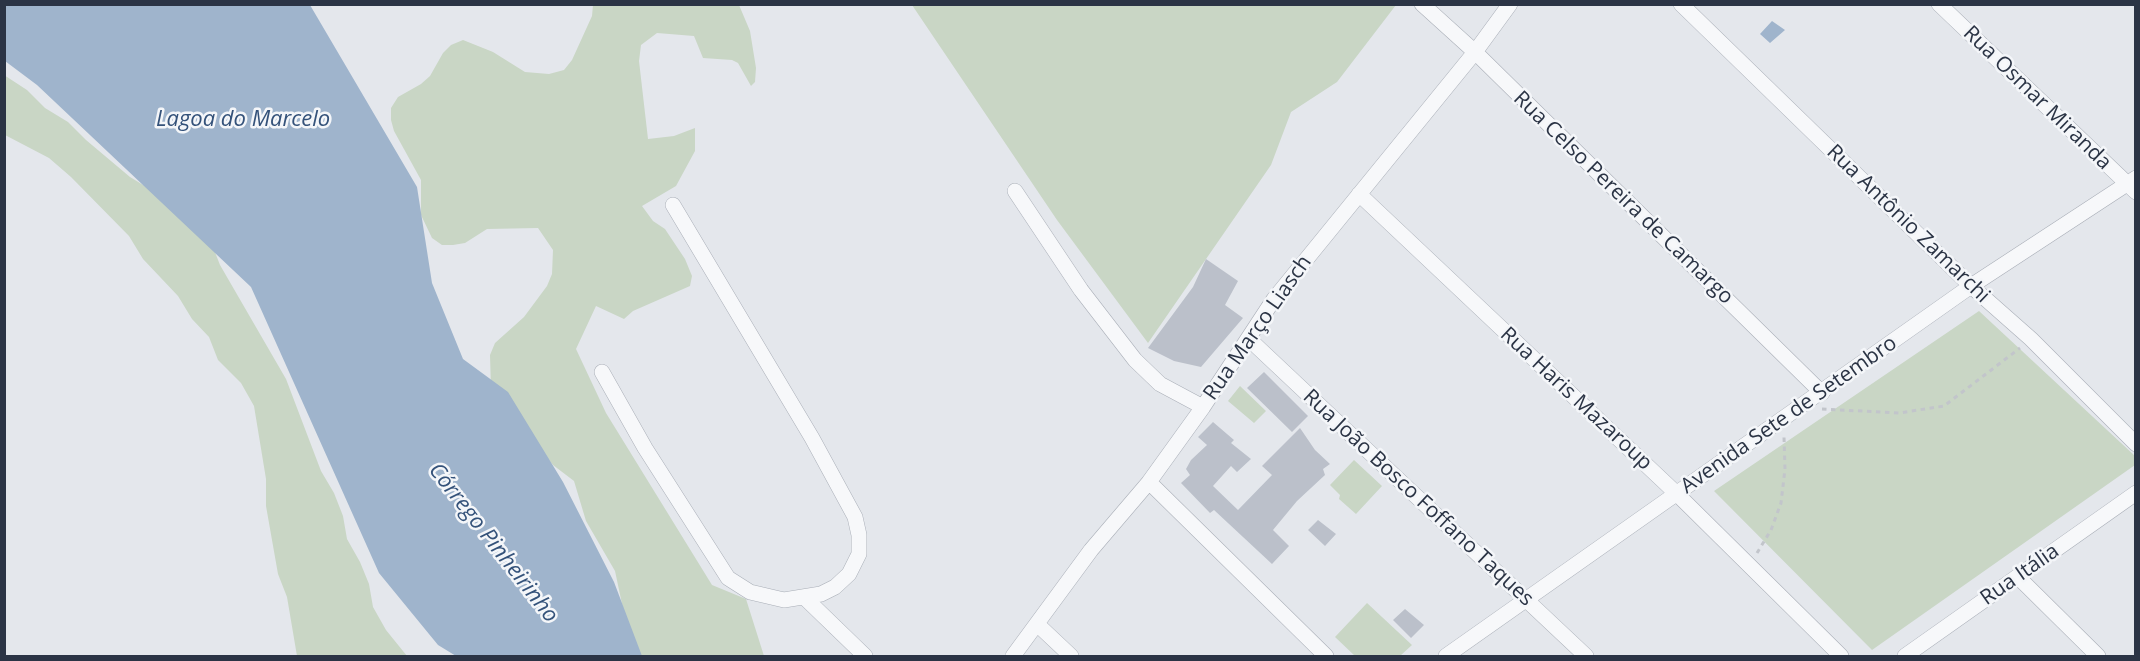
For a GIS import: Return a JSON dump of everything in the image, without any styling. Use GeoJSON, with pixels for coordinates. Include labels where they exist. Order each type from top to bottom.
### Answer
{"type":"FeatureCollection","features":[{"type":"Feature","properties":{"kind":"street","name":"Rua Celso Pereira de Camargo"},"geometry":{"type":"LineString","coordinates":[[1422,4],[1475,52],[1822,393]]}},
{"type":"Feature","properties":{"kind":"street","name":"Rua Março Liasch"},"geometry":{"type":"LineString","coordinates":[[1012,657],[1091,550],[1149,482],[1203,407],[1274,299],[1475,52],[1510,4]]}},
{"type":"Feature","properties":{"kind":"street","name":"Rua Antônio Zamarchi"},"geometry":{"type":"LineString","coordinates":[[1681,4],[1971,286],[2031,339],[2136,444]]}},
{"type":"Feature","properties":{"kind":"street","name":"Rua Osmar Miranda"},"geometry":{"type":"LineString","coordinates":[[1939,4],[2133,184]]}},
{"type":"Feature","properties":{"kind":"street","name":"Avenida Sete de Setembro"},"geometry":{"type":"LineString","coordinates":[[1446,657],[1782,422],[1971,286],[2133,184]]}},
{"type":"Feature","properties":{"kind":"street"},"geometry":{"type":"LineString","coordinates":[[1015,191],[1081,290],[1135,360],[1160,384],[1203,407]]}},
{"type":"Feature","properties":{"kind":"street","name":"Rua Haris Mazaroup"},"geometry":{"type":"LineString","coordinates":[[1359,194],[1677,494],[1841,657]]}},
{"type":"Feature","properties":{"kind":"street"},"geometry":{"type":"LineString","coordinates":[[602,372],[645,448],[728,578],[750,592],[784,600],[821,594],[835,587],[849,574],[860,554],[860,535],[855,517],[812,438],[674,205]]}},
{"type":"Feature","properties":{"kind":"street","name":"Rua João Bosco Foffano Taques"},"geometry":{"type":"LineString","coordinates":[[1249,339],[1586,657]]}},
{"type":"Feature","properties":{"kind":"street"},"geometry":{"type":"LineString","coordinates":[[1149,482],[1326,657]]}},
{"type":"Feature","properties":{"kind":"street","name":"Rua Itália"},"geometry":{"type":"LineString","coordinates":[[1905,657],[2136,493]]}},
{"type":"Feature","properties":{"kind":"street"},"geometry":{"type":"LineString","coordinates":[[2018,577],[2098,657]]}},
{"type":"Feature","properties":{"kind":"street"},"geometry":{"type":"LineString","coordinates":[[804,597],[865,657]]}},
{"type":"Feature","properties":{"kind":"street"},"geometry":{"type":"LineString","coordinates":[[1037,624],[1071,657]]}},
{"type":"Feature","properties":{"kind":"path"},"geometry":{"type":"LineString","coordinates":[[1803,407],[1899,413],[1944,406],[2031,339]]}},
{"type":"Feature","properties":{"kind":"path"},"geometry":{"type":"LineString","coordinates":[[1750,565],[1771,530],[1781,504],[1785,469],[1782,422]]}},
{"type":"Feature","properties":{"kind":"green space"},"geometry":{"type":"Polygon","coordinates":[[[593,5],[739,5],[750,31],[756,68],[755,82],[751,86],[738,63],[732,60],[703,58],[694,36],[657,33],[641,45],[639,61],[648,139],[674,136],[695,128],[695,151],[676,186],[642,206],[653,221],[665,229],[685,259],[692,276],[690,286],[633,311],[624,319],[596,306],[576,349],[606,413],[712,585],[746,599],[764,656],[640,656],[625,618],[615,571],[586,521],[574,481],[553,465],[491,389],[490,355],[495,343],[524,317],[547,286],[552,274],[553,250],[538,228],[487,229],[465,243],[453,245],[442,245],[432,238],[421,215],[421,180],[394,131],[391,120],[391,108],[398,97],[421,84],[430,76],[443,53],[451,45],[463,40],[493,52],[525,72],[549,74],[564,70],[572,60],[592,16],[593,5]]]}},
{"type":"Feature","properties":{"kind":"green space"},"geometry":{"type":"Polygon","coordinates":[[[912,5],[1396,5],[1337,82],[1291,112],[1271,165],[1148,343],[1057,220],[912,5]]]}},
{"type":"Feature","properties":{"kind":"green space"},"geometry":{"type":"Polygon","coordinates":[[[4,75],[27,90],[45,108],[68,122],[130,177],[153,191],[211,242],[220,265],[286,379],[321,471],[334,493],[343,516],[347,539],[369,584],[373,607],[386,630],[407,656],[297,656],[287,597],[278,574],[266,506],[266,479],[254,406],[241,383],[218,360],[209,337],[192,319],[178,296],[143,259],[129,236],[49,158],[5,135],[4,75]]]}},
{"type":"Feature","properties":{"kind":"green space"},"geometry":{"type":"Polygon","coordinates":[[[1979,311],[2135,456],[2135,465],[1872,650],[1714,491],[1979,311]]]}},
{"type":"Feature","properties":{"kind":"green space"},"geometry":{"type":"Polygon","coordinates":[[[1240,386],[1266,411],[1254,423],[1228,401],[1240,386]]]}},
{"type":"Feature","properties":{"kind":"green space"},"geometry":{"type":"Polygon","coordinates":[[[1354,460],[1382,486],[1356,514],[1339,499],[1340,495],[1330,485],[1354,460]]]}},
{"type":"Feature","properties":{"kind":"green space"},"geometry":{"type":"Polygon","coordinates":[[[1367,603],[1412,645],[1400,656],[1355,656],[1335,637],[1367,603]]]}},
{"type":"Feature","properties":{"kind":"water","name":"Lagoa do Marcelo"},"geometry":{"type":"Polygon","coordinates":[[[5,4],[310,5],[417,187],[432,283],[463,359],[508,392],[563,482],[614,582],[642,656],[456,656],[438,645],[379,573],[251,287],[37,85],[5,61],[5,4]]]}},
{"type":"Feature","properties":{"kind":"water"},"geometry":{"type":"Polygon","coordinates":[[[1772,21],[1785,30],[1770,43],[1760,34],[1772,21]]]}},
{"type":"Feature","properties":{"kind":"building"},"geometry":{"type":"Polygon","coordinates":[[[1206,259],[1238,281],[1225,305],[1243,318],[1201,367],[1174,361],[1148,348],[1193,287],[1206,259]]]}},
{"type":"Feature","properties":{"kind":"building"},"geometry":{"type":"Polygon","coordinates":[[[1264,372],[1308,416],[1292,432],[1247,388],[1264,372]]]}},
{"type":"Feature","properties":{"kind":"building"},"geometry":{"type":"Polygon","coordinates":[[[1213,422],[1234,440],[1231,443],[1251,459],[1237,472],[1231,466],[1213,486],[1238,510],[1272,475],[1262,466],[1300,428],[1315,450],[1330,464],[1323,469],[1325,475],[1297,501],[1273,530],[1289,546],[1272,564],[1214,510],[1210,513],[1181,483],[1190,475],[1186,469],[1191,460],[1207,445],[1198,437],[1213,422]]]}},
{"type":"Feature","properties":{"kind":"building"},"geometry":{"type":"Polygon","coordinates":[[[1318,520],[1336,534],[1325,546],[1308,530],[1318,520]]]}},
{"type":"Feature","properties":{"kind":"building"},"geometry":{"type":"Polygon","coordinates":[[[1405,609],[1424,625],[1411,638],[1393,620],[1405,609]]]}},
{"type":"Feature","properties":{"kind":"water label","name":"Córrego Pinheirinho"},"geometry":{"type":"Point","coordinates":[493,543]}}]}
